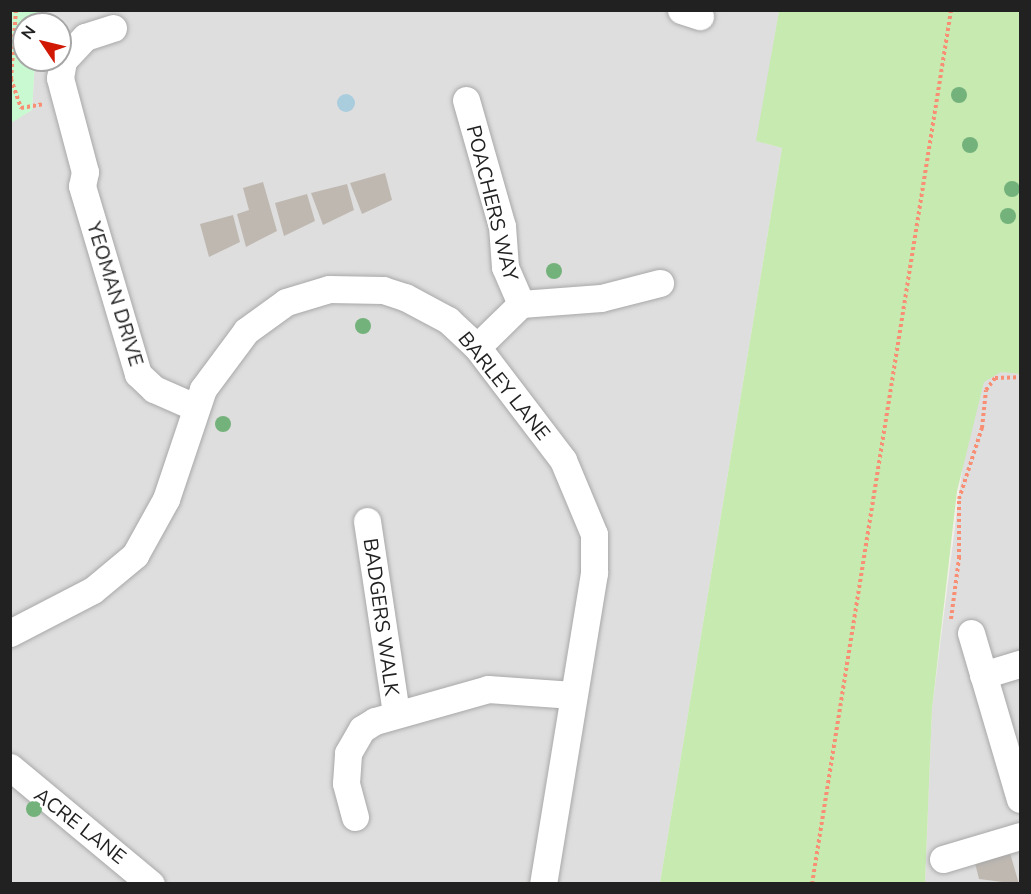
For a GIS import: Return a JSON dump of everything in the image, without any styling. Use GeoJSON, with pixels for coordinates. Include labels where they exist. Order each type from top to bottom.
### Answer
{"type":"FeatureCollection","features":[{"type":"Feature","properties":{"kind":"street","name":"YEOMAN DRIVE"},"geometry":{"type":"LineString","coordinates":[[113,28],[85,37],[63,61],[60,78],[85,172],[82,186],[132,362],[154,389],[195,407]]}},
{"type":"Feature","properties":{"kind":"street","name":"POACHERS WAY"},"geometry":{"type":"LineString","coordinates":[[466,100],[502,226],[506,267],[521,304]]}},
{"type":"Feature","properties":{"kind":"street","name":"POACHERS WAY"},"geometry":{"type":"LineString","coordinates":[[477,347],[521,304],[601,298],[660,283]]}},
{"type":"Feature","properties":{"kind":"street","name":"BARLEY LANE"},"geometry":{"type":"LineString","coordinates":[[10,633],[93,590],[135,555],[166,499],[195,407],[215,368],[246,331],[285,303],[329,289],[383,290],[405,297],[448,320],[477,347],[563,460],[587,508],[594,534],[594,573],[543,884]]}},
{"type":"Feature","properties":{"kind":"street","name":"BADGERS WALK"},"geometry":{"type":"LineString","coordinates":[[367,521],[396,712]]}},
{"type":"Feature","properties":{"kind":"street"},"geometry":{"type":"LineString","coordinates":[[971,633],[1020,799]]}},
{"type":"Feature","properties":{"kind":"street"},"geometry":{"type":"LineString","coordinates":[[983,675],[1020,664]]}},
{"type":"Feature","properties":{"kind":"street","name":"BADGERS WALK"},"geometry":{"type":"LineString","coordinates":[[355,817],[346,783],[348,753],[362,729],[396,712],[488,689],[573,695]]}},
{"type":"Feature","properties":{"kind":"street","name":"ACRE LANE"},"geometry":{"type":"LineString","coordinates":[[10,767],[133,878]]}},
{"type":"Feature","properties":{"kind":"street"},"geometry":{"type":"LineString","coordinates":[[943,859],[1020,836]]}},
{"type":"Feature","properties":{"kind":"path"},"geometry":{"type":"LineString","coordinates":[[16,10],[11,79],[21,108],[50,103]]}},
{"type":"Feature","properties":{"kind":"path"},"geometry":{"type":"LineString","coordinates":[[812,884],[951,10]]}},
{"type":"Feature","properties":{"kind":"path"},"geometry":{"type":"LineString","coordinates":[[971,633],[955,633],[951,613],[960,558],[959,499],[982,428],[990,382],[1002,375],[1020,377]]}},
{"type":"Feature","properties":{"kind":"shaded area"},"geometry":{"type":"Polygon","coordinates":[[[779,11],[757,141],[782,148],[660,883],[11,883],[10,123],[32,110],[34,72],[72,72],[72,12],[38,12],[779,11]]]}},
{"type":"Feature","properties":{"kind":"shaded area"},"geometry":{"type":"Polygon","coordinates":[[[1020,11],[1020,883],[925,884],[932,709],[1020,11]]]}},
{"type":"Feature","properties":{"kind":"green space"},"geometry":{"type":"Polygon","coordinates":[[[11,10],[38,11],[12,12],[12,72],[34,72],[32,110],[11,123],[11,10]]]}},
{"type":"Feature","properties":{"kind":"green space"},"geometry":{"type":"Polygon","coordinates":[[[779,11],[1020,11],[1020,374],[1001,372],[984,382],[957,491],[932,709],[925,883],[660,883],[782,148],[756,141],[779,11]]]}},
{"type":"Feature","properties":{"kind":"water"},"geometry":{"type":"Polygon","coordinates":[[[342,94],[350,94],[355,99],[353,110],[342,112],[337,107],[337,99],[342,94]]]}},
{"type":"Feature","properties":{"kind":"building"},"geometry":{"type":"Polygon","coordinates":[[[385,173],[392,200],[362,214],[350,183],[385,173]]]}},
{"type":"Feature","properties":{"kind":"building"},"geometry":{"type":"Polygon","coordinates":[[[263,182],[277,231],[246,247],[237,214],[249,210],[243,188],[263,182]]]}},
{"type":"Feature","properties":{"kind":"building"},"geometry":{"type":"Polygon","coordinates":[[[347,184],[354,210],[323,225],[311,193],[347,184]]]}},
{"type":"Feature","properties":{"kind":"building"},"geometry":{"type":"Polygon","coordinates":[[[307,194],[315,221],[284,236],[275,203],[307,194]]]}},
{"type":"Feature","properties":{"kind":"building"},"geometry":{"type":"Polygon","coordinates":[[[233,215],[240,242],[209,257],[200,224],[233,215]]]}},
{"type":"Feature","properties":{"kind":"building"},"geometry":{"type":"Polygon","coordinates":[[[1010,853],[1019,884],[979,879],[975,863],[1010,853]]]}}]}
